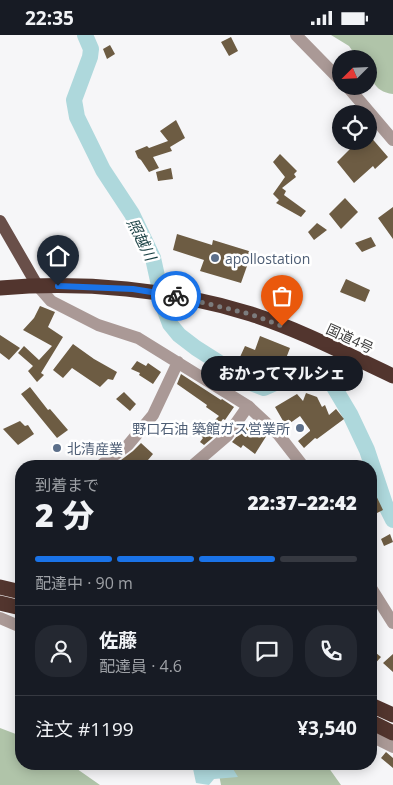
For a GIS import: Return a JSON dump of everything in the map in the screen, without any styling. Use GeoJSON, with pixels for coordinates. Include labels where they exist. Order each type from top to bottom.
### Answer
{"type":"FeatureCollection","features":[{"type":"Feature","properties":{"kind":"highway","name":"国道4号"},"geometry":{"type":"LineString","coordinates":[[0,288],[37,285],[139,289],[174,295],[258,317],[298,332],[393,376]]}},
{"type":"Feature","properties":{"kind":"highway"},"geometry":{"type":"LineString","coordinates":[[0,587],[15,591]]}},
{"type":"Feature","properties":{"kind":"highway"},"geometry":{"type":"LineString","coordinates":[[0,603],[15,607]]}},
{"type":"Feature","properties":{"kind":"highway"},"geometry":{"type":"LineString","coordinates":[[377,708],[393,715]]}},
{"type":"Feature","properties":{"kind":"highway"},"geometry":{"type":"LineString","coordinates":[[377,725],[393,733]]}},
{"type":"Feature","properties":{"kind":"main road"},"geometry":{"type":"LineString","coordinates":[[0,221],[37,285]]}},
{"type":"Feature","properties":{"kind":"street"},"geometry":{"type":"LineString","coordinates":[[296,35],[332,72]]}},
{"type":"Feature","properties":{"kind":"street"},"geometry":{"type":"LineString","coordinates":[[354,95],[393,140]]}},
{"type":"Feature","properties":{"kind":"street"},"geometry":{"type":"LineString","coordinates":[[37,285],[51,301],[98,325],[138,338],[248,406],[278,435],[298,460]]}},
{"type":"Feature","properties":{"kind":"street"},"geometry":{"type":"LineString","coordinates":[[108,460],[128,445],[153,415],[178,363]]}},
{"type":"Feature","properties":{"kind":"street"},"geometry":{"type":"LineString","coordinates":[[199,460],[227,436],[248,406]]}},
{"type":"Feature","properties":{"kind":"street"},"geometry":{"type":"LineString","coordinates":[[377,598],[393,623]]}},
{"type":"Feature","properties":{"kind":"street"},"geometry":{"type":"LineString","coordinates":[[0,618],[15,624]]}},
{"type":"Feature","properties":{"kind":"street"},"geometry":{"type":"LineString","coordinates":[[377,739],[393,747]]}},
{"type":"Feature","properties":{"kind":"green space"},"geometry":{"type":"Polygon","coordinates":[[[331,35],[393,35],[393,94],[386,93],[378,88],[378,50],[352,50],[349,46],[331,35]]]}},
{"type":"Feature","properties":{"kind":"green space"},"geometry":{"type":"Polygon","coordinates":[[[0,728],[15,734],[15,770],[79,770],[100,785],[0,785],[0,728]]]}},
{"type":"Feature","properties":{"kind":"green space"},"geometry":{"type":"Polygon","coordinates":[[[218,770],[330,770],[341,785],[221,785],[218,770]]]}},
{"type":"Feature","properties":{"kind":"water"},"geometry":{"type":"Polygon","coordinates":[[[193,770],[234,770],[238,777],[214,779],[209,785],[196,783],[193,770]]]}},
{"type":"Feature","properties":{"kind":"building"},"geometry":{"type":"Polygon","coordinates":[[[231,37],[238,51],[229,56],[221,42],[231,37]]]}},
{"type":"Feature","properties":{"kind":"building"},"geometry":{"type":"Polygon","coordinates":[[[110,45],[115,54],[107,59],[103,49],[110,45]]]}},
{"type":"Feature","properties":{"kind":"building"},"geometry":{"type":"Polygon","coordinates":[[[176,120],[185,138],[170,147],[172,151],[153,157],[159,168],[149,172],[135,151],[168,141],[160,131],[176,120]]]}},
{"type":"Feature","properties":{"kind":"building"},"geometry":{"type":"Polygon","coordinates":[[[377,144],[388,157],[375,169],[373,166],[354,183],[337,162],[349,150],[377,150],[377,144]]]}},
{"type":"Feature","properties":{"kind":"building"},"geometry":{"type":"Polygon","coordinates":[[[280,154],[297,171],[294,174],[296,177],[282,188],[286,191],[284,195],[306,211],[301,217],[276,203],[279,200],[273,194],[285,177],[273,162],[280,154]]]}},
{"type":"Feature","properties":{"kind":"building"},"geometry":{"type":"Polygon","coordinates":[[[171,168],[173,179],[158,181],[156,172],[171,168]]]}},
{"type":"Feature","properties":{"kind":"building"},"geometry":{"type":"Polygon","coordinates":[[[345,198],[358,212],[341,229],[329,214],[345,198]]]}},
{"type":"Feature","properties":{"kind":"building"},"geometry":{"type":"Polygon","coordinates":[[[393,207],[393,239],[378,218],[393,207]]]}},
{"type":"Feature","properties":{"kind":"building"},"geometry":{"type":"Polygon","coordinates":[[[317,223],[327,230],[314,240],[308,232],[317,223]]]}},
{"type":"Feature","properties":{"kind":"building"},"geometry":{"type":"Polygon","coordinates":[[[177,234],[212,245],[213,240],[252,252],[241,283],[200,271],[204,260],[173,250],[177,234]]]}},
{"type":"Feature","properties":{"kind":"building"},"geometry":{"type":"Polygon","coordinates":[[[371,237],[376,246],[362,252],[355,243],[371,237]]]}},
{"type":"Feature","properties":{"kind":"building"},"geometry":{"type":"Polygon","coordinates":[[[346,279],[370,290],[365,302],[340,292],[346,279]]]}},
{"type":"Feature","properties":{"kind":"building"},"geometry":{"type":"Polygon","coordinates":[[[40,306],[55,312],[48,327],[63,337],[41,373],[44,375],[37,382],[28,371],[33,366],[18,353],[24,346],[39,360],[52,346],[23,330],[34,318],[40,306]]]}},
{"type":"Feature","properties":{"kind":"building"},"geometry":{"type":"Polygon","coordinates":[[[0,335],[20,348],[9,360],[0,353],[0,335]]]}},
{"type":"Feature","properties":{"kind":"building"},"geometry":{"type":"Polygon","coordinates":[[[260,336],[290,348],[285,361],[283,360],[280,367],[275,365],[274,369],[270,367],[269,369],[240,357],[245,346],[255,350],[260,336]]]}},
{"type":"Feature","properties":{"kind":"building"},"geometry":{"type":"Polygon","coordinates":[[[73,344],[117,372],[113,380],[108,379],[100,387],[72,368],[63,378],[53,370],[73,344]]]}},
{"type":"Feature","properties":{"kind":"building"},"geometry":{"type":"Polygon","coordinates":[[[137,361],[146,366],[148,363],[161,372],[153,384],[139,375],[140,373],[131,369],[137,361]]]}},
{"type":"Feature","properties":{"kind":"building"},"geometry":{"type":"Polygon","coordinates":[[[181,374],[234,407],[213,432],[216,435],[204,445],[200,442],[203,438],[200,435],[219,416],[177,384],[181,374]]]}},
{"type":"Feature","properties":{"kind":"building"},"geometry":{"type":"Polygon","coordinates":[[[30,387],[48,410],[50,409],[68,430],[57,438],[21,394],[30,387]]]}},
{"type":"Feature","properties":{"kind":"building"},"geometry":{"type":"Polygon","coordinates":[[[124,392],[136,404],[130,411],[116,399],[124,392]]]}},
{"type":"Feature","properties":{"kind":"building"},"geometry":{"type":"Polygon","coordinates":[[[306,393],[317,397],[322,407],[325,405],[329,415],[336,409],[344,419],[317,439],[315,438],[304,448],[298,441],[310,430],[300,416],[286,426],[275,407],[297,394],[303,401],[306,393]]]}},
{"type":"Feature","properties":{"kind":"building"},"geometry":{"type":"Polygon","coordinates":[[[20,421],[25,426],[28,425],[34,434],[18,445],[3,429],[20,421]]]}},
{"type":"Feature","properties":{"kind":"building"},"geometry":{"type":"Polygon","coordinates":[[[250,421],[267,435],[255,454],[243,445],[241,448],[232,442],[250,421]]]}},
{"type":"Feature","properties":{"kind":"building"},"geometry":{"type":"Polygon","coordinates":[[[141,443],[153,454],[148,460],[121,460],[141,443]]]}},
{"type":"Feature","properties":{"kind":"building"},"geometry":{"type":"Polygon","coordinates":[[[377,498],[383,510],[377,513],[377,498]]]}},
{"type":"Feature","properties":{"kind":"building"},"geometry":{"type":"Polygon","coordinates":[[[390,534],[393,542],[384,546],[381,539],[390,534]]]}},
{"type":"Feature","properties":{"kind":"building"},"geometry":{"type":"Polygon","coordinates":[[[393,654],[393,672],[383,663],[393,654]]]}},
{"type":"Feature","properties":{"kind":"building"},"geometry":{"type":"Polygon","coordinates":[[[386,752],[393,758],[393,768],[381,758],[386,752]]]}},
{"type":"Feature","properties":{"kind":"waterway","name":"照越川"},"geometry":{"type":"LineString","coordinates":[[85,35],[91,49],[90,57],[74,100],[77,117],[103,170],[132,214],[153,258],[164,308],[170,324],[179,335],[196,348],[251,383],[264,388],[314,366],[331,382],[350,414],[370,460]]}},
{"type":"Feature","properties":{"kind":"waterway","name":"照越川"},"geometry":{"type":"LineString","coordinates":[[377,480],[393,520]]}},
{"type":"Feature","properties":{"kind":"way so far"},"geometry":{"type":"LineString","coordinates":[[176,296],[250,314],[282,326]]}},
{"type":"Feature","properties":{"kind":"place","name":"apollostation"},"geometry":{"type":"Point","coordinates":[215,258]}},
{"type":"Feature","properties":{"kind":"place","name":"おかってマルシェ"},"geometry":{"type":"Point","coordinates":[282,326]}},
{"type":"Feature","properties":{"kind":"place","name":"野口石油 築館ガス営業所"},"geometry":{"type":"Point","coordinates":[300,428]}},
{"type":"Feature","properties":{"kind":"place","name":"北清産業"},"geometry":{"type":"Point","coordinates":[57,448]}},
{"type":"Feature","properties":{"kind":"route"},"geometry":{"type":"LineString","coordinates":[[58,286],[133,289],[176,296]]}}]}
